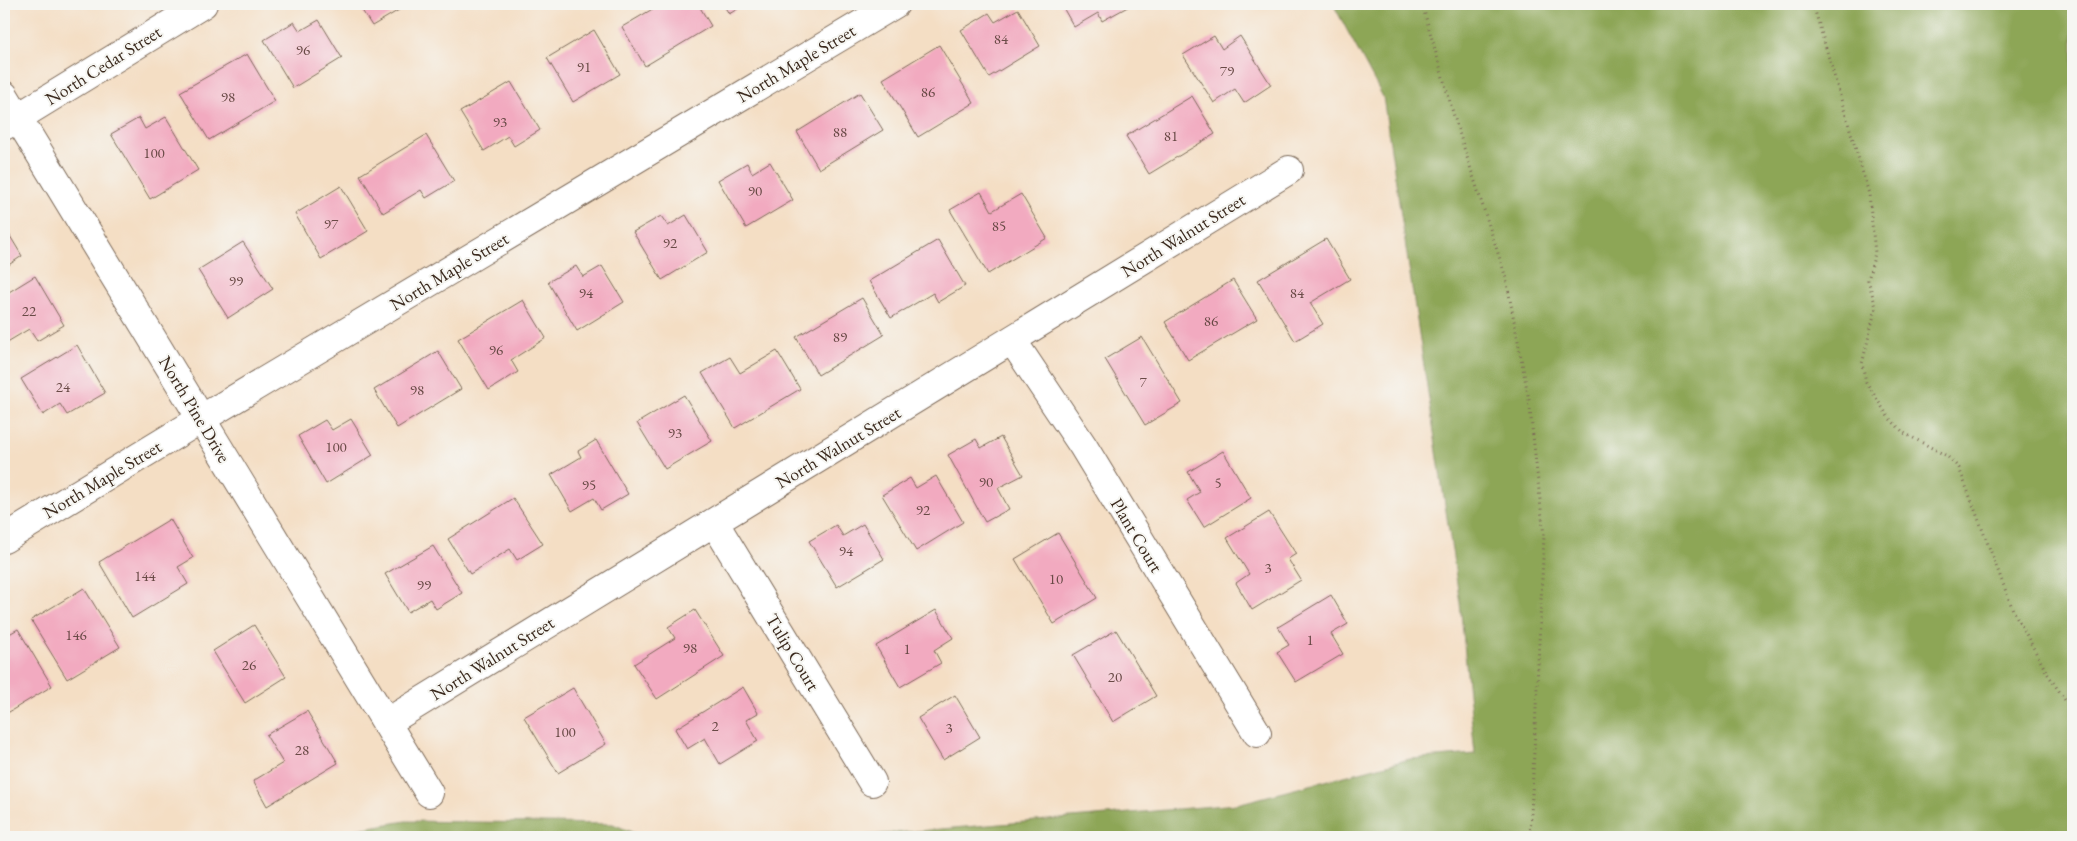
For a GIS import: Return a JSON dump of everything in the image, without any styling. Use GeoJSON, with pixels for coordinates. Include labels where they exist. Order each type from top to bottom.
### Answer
{"type":"FeatureCollection","features":[{"type":"Feature","properties":{"kind":"street","name":"North Cedar Street"},"geometry":{"type":"LineString","coordinates":[[11,122],[203,4]]}},
{"type":"Feature","properties":{"kind":"street","name":"North Maple Street"},"geometry":{"type":"LineString","coordinates":[[4,539],[894,4]]}},
{"type":"Feature","properties":{"kind":"street","name":"North Pine Drive"},"geometry":{"type":"LineString","coordinates":[[4,95],[11,122],[201,419],[429,793]]}},
{"type":"Feature","properties":{"kind":"street","name":"North Walnut Street"},"geometry":{"type":"LineString","coordinates":[[386,723],[1289,170]]}},
{"type":"Feature","properties":{"kind":"street","name":"Plant Court"},"geometry":{"type":"LineString","coordinates":[[1012,340],[1083,446],[1257,733]]}},
{"type":"Feature","properties":{"kind":"street","name":"Tulip Court"},"geometry":{"type":"LineString","coordinates":[[714,522],[872,782]]}},
{"type":"Feature","properties":{"kind":"path"},"geometry":{"type":"LineString","coordinates":[[1422,4],[1456,123],[1506,278],[1529,400],[1544,536],[1530,837]]}},
{"type":"Feature","properties":{"kind":"path"},"geometry":{"type":"LineString","coordinates":[[1813,4],[1869,194],[1875,253],[1868,280],[1876,307],[1862,364],[1866,382],[1890,418],[1904,433],[1947,456],[1959,468],[2013,610],[2047,673],[2073,712]]}},
{"type":"Feature","properties":{"kind":"green space"},"geometry":{"type":"Polygon","coordinates":[[[1333,4],[2073,4],[2073,837],[847,837],[1237,804],[1410,759],[1475,754],[1460,603],[1383,97],[1333,4]]]}},
{"type":"Feature","properties":{"kind":"green space"},"geometry":{"type":"Polygon","coordinates":[[[406,821],[613,824],[643,837],[310,837],[406,821]]]}},
{"type":"Feature","properties":{"kind":"building"},"geometry":{"type":"Polygon","coordinates":[[[358,4],[409,4],[372,26],[358,4]]]}},
{"type":"Feature","properties":{"kind":"building"},"geometry":{"type":"Polygon","coordinates":[[[661,4],[698,4],[711,26],[645,66],[622,27],[661,4]]]}},
{"type":"Feature","properties":{"kind":"building"},"geometry":{"type":"Polygon","coordinates":[[[723,4],[746,4],[729,14],[723,4]]]}},
{"type":"Feature","properties":{"kind":"building"},"geometry":{"type":"Polygon","coordinates":[[[1061,4],[1133,4],[1102,21],[1098,13],[1074,27],[1061,4]]]}},
{"type":"Feature","properties":{"kind":"building"},"geometry":{"type":"Polygon","coordinates":[[[1018,9],[1040,46],[989,77],[961,30],[989,13],[995,22],[1018,9]]]}},
{"type":"Feature","properties":{"kind":"building"},"geometry":{"type":"Polygon","coordinates":[[[319,20],[342,58],[293,88],[264,40],[294,22],[300,31],[319,20]]]}},
{"type":"Feature","properties":{"kind":"building"},"geometry":{"type":"Polygon","coordinates":[[[594,30],[620,74],[573,102],[547,58],[594,30]]]}},
{"type":"Feature","properties":{"kind":"building"},"geometry":{"type":"Polygon","coordinates":[[[1214,36],[1222,49],[1240,36],[1271,85],[1244,103],[1235,89],[1214,103],[1183,55],[1214,36]]]}},
{"type":"Feature","properties":{"kind":"building"},"geometry":{"type":"Polygon","coordinates":[[[939,45],[974,103],[918,137],[883,79],[939,45]]]}},
{"type":"Feature","properties":{"kind":"building"},"geometry":{"type":"Polygon","coordinates":[[[247,54],[275,101],[209,140],[180,92],[247,54]]]}},
{"type":"Feature","properties":{"kind":"building"},"geometry":{"type":"Polygon","coordinates":[[[511,82],[540,130],[514,146],[508,136],[484,151],[460,112],[511,82]]]}},
{"type":"Feature","properties":{"kind":"building"},"geometry":{"type":"Polygon","coordinates":[[[860,93],[883,130],[819,169],[797,132],[860,93]]]}},
{"type":"Feature","properties":{"kind":"building"},"geometry":{"type":"Polygon","coordinates":[[[1192,96],[1215,134],[1149,174],[1126,136],[1192,96]]]}},
{"type":"Feature","properties":{"kind":"building"},"geometry":{"type":"Polygon","coordinates":[[[166,117],[198,170],[150,199],[111,134],[139,118],[145,129],[166,117]]]}},
{"type":"Feature","properties":{"kind":"building"},"geometry":{"type":"Polygon","coordinates":[[[426,135],[454,181],[426,198],[421,190],[383,213],[360,175],[426,135]]]}},
{"type":"Feature","properties":{"kind":"building"},"geometry":{"type":"Polygon","coordinates":[[[770,162],[793,200],[746,228],[718,180],[747,163],[752,173],[770,162]]]}},
{"type":"Feature","properties":{"kind":"building"},"geometry":{"type":"Polygon","coordinates":[[[341,186],[368,231],[321,259],[295,214],[341,186]]]}},
{"type":"Feature","properties":{"kind":"building"},"geometry":{"type":"Polygon","coordinates":[[[981,192],[992,211],[1021,194],[1047,238],[988,274],[950,210],[981,192]]]}},
{"type":"Feature","properties":{"kind":"building"},"geometry":{"type":"Polygon","coordinates":[[[686,215],[708,252],[662,280],[633,232],[661,216],[668,226],[686,215]]]}},
{"type":"Feature","properties":{"kind":"building"},"geometry":{"type":"Polygon","coordinates":[[[4,226],[22,256],[4,268],[4,226]]]}},
{"type":"Feature","properties":{"kind":"building"},"geometry":{"type":"Polygon","coordinates":[[[1326,239],[1350,279],[1310,303],[1323,324],[1295,341],[1258,280],[1326,239]]]}},
{"type":"Feature","properties":{"kind":"building"},"geometry":{"type":"Polygon","coordinates":[[[938,240],[965,286],[938,302],[933,293],[891,318],[869,281],[938,240]]]}},
{"type":"Feature","properties":{"kind":"building"},"geometry":{"type":"Polygon","coordinates":[[[243,242],[273,289],[228,318],[198,270],[243,242]]]}},
{"type":"Feature","properties":{"kind":"building"},"geometry":{"type":"Polygon","coordinates":[[[576,266],[583,277],[602,266],[624,302],[577,331],[548,282],[576,266]]]}},
{"type":"Feature","properties":{"kind":"building"},"geometry":{"type":"Polygon","coordinates":[[[35,276],[64,325],[37,341],[29,329],[4,344],[4,295],[35,276]]]}},
{"type":"Feature","properties":{"kind":"building"},"geometry":{"type":"Polygon","coordinates":[[[1233,280],[1257,319],[1188,360],[1165,322],[1233,280]]]}},
{"type":"Feature","properties":{"kind":"building"},"geometry":{"type":"Polygon","coordinates":[[[862,298],[884,335],[818,375],[796,337],[862,298]]]}},
{"type":"Feature","properties":{"kind":"building"},"geometry":{"type":"Polygon","coordinates":[[[523,300],[546,338],[511,360],[518,372],[489,390],[458,339],[523,300]]]}},
{"type":"Feature","properties":{"kind":"building"},"geometry":{"type":"Polygon","coordinates":[[[1142,337],[1182,403],[1145,425],[1105,359],[1142,337]]]}},
{"type":"Feature","properties":{"kind":"building"},"geometry":{"type":"Polygon","coordinates":[[[77,345],[105,393],[67,415],[60,404],[43,415],[21,379],[77,345]]]}},
{"type":"Feature","properties":{"kind":"building"},"geometry":{"type":"Polygon","coordinates":[[[438,351],[461,389],[397,428],[374,390],[438,351]]]}},
{"type":"Feature","properties":{"kind":"building"},"geometry":{"type":"Polygon","coordinates":[[[777,351],[800,389],[735,428],[702,373],[730,357],[740,373],[777,351]]]}},
{"type":"Feature","properties":{"kind":"building"},"geometry":{"type":"Polygon","coordinates":[[[684,395],[712,441],[665,469],[637,423],[684,395]]]}},
{"type":"Feature","properties":{"kind":"building"},"geometry":{"type":"Polygon","coordinates":[[[351,419],[373,455],[326,484],[298,436],[325,420],[332,430],[351,419]]]}},
{"type":"Feature","properties":{"kind":"building"},"geometry":{"type":"Polygon","coordinates":[[[1001,437],[1023,475],[998,488],[1009,509],[985,522],[948,455],[976,439],[981,448],[1001,437]]]}},
{"type":"Feature","properties":{"kind":"building"},"geometry":{"type":"Polygon","coordinates":[[[596,440],[628,494],[601,510],[594,498],[572,511],[551,475],[581,457],[578,451],[596,440]]]}},
{"type":"Feature","properties":{"kind":"building"},"geometry":{"type":"Polygon","coordinates":[[[1223,451],[1251,498],[1204,527],[1187,500],[1200,492],[1188,472],[1223,451]]]}},
{"type":"Feature","properties":{"kind":"building"},"geometry":{"type":"Polygon","coordinates":[[[936,476],[963,522],[916,551],[882,495],[910,478],[916,488],[936,476]]]}},
{"type":"Feature","properties":{"kind":"building"},"geometry":{"type":"Polygon","coordinates":[[[513,498],[543,544],[517,560],[510,549],[470,574],[448,539],[513,498]]]}},
{"type":"Feature","properties":{"kind":"building"},"geometry":{"type":"Polygon","coordinates":[[[1269,512],[1296,554],[1288,559],[1301,580],[1252,610],[1236,583],[1249,574],[1227,538],[1269,512]]]}},
{"type":"Feature","properties":{"kind":"building"},"geometry":{"type":"Polygon","coordinates":[[[170,519],[193,558],[178,567],[188,584],[132,618],[99,562],[170,519]]]}},
{"type":"Feature","properties":{"kind":"building"},"geometry":{"type":"Polygon","coordinates":[[[863,524],[884,559],[837,587],[809,541],[836,525],[843,536],[863,524]]]}},
{"type":"Feature","properties":{"kind":"building"},"geometry":{"type":"Polygon","coordinates":[[[1058,533],[1097,598],[1054,624],[1015,559],[1058,533]]]}},
{"type":"Feature","properties":{"kind":"building"},"geometry":{"type":"Polygon","coordinates":[[[433,546],[462,593],[436,609],[430,599],[408,612],[385,574],[433,546]]]}},
{"type":"Feature","properties":{"kind":"building"},"geometry":{"type":"Polygon","coordinates":[[[84,588],[120,647],[67,679],[31,620],[84,588]]]}},
{"type":"Feature","properties":{"kind":"building"},"geometry":{"type":"Polygon","coordinates":[[[1331,595],[1348,624],[1331,634],[1343,654],[1296,682],[1277,652],[1289,645],[1278,627],[1331,595]]]}},
{"type":"Feature","properties":{"kind":"building"},"geometry":{"type":"Polygon","coordinates":[[[695,610],[724,656],[657,699],[634,664],[675,638],[668,627],[695,610]]]}},
{"type":"Feature","properties":{"kind":"building"},"geometry":{"type":"Polygon","coordinates":[[[936,610],[953,638],[934,650],[941,663],[900,687],[876,646],[936,610]]]}},
{"type":"Feature","properties":{"kind":"building"},"geometry":{"type":"Polygon","coordinates":[[[254,625],[286,677],[245,703],[213,651],[254,625]]]}},
{"type":"Feature","properties":{"kind":"building"},"geometry":{"type":"Polygon","coordinates":[[[18,629],[52,686],[4,715],[4,637],[18,629]]]}},
{"type":"Feature","properties":{"kind":"building"},"geometry":{"type":"Polygon","coordinates":[[[1116,630],[1156,696],[1113,722],[1073,655],[1116,630]]]}},
{"type":"Feature","properties":{"kind":"building"},"geometry":{"type":"Polygon","coordinates":[[[743,687],[758,713],[746,720],[758,741],[720,764],[705,738],[687,749],[675,729],[743,687]]]}},
{"type":"Feature","properties":{"kind":"building"},"geometry":{"type":"Polygon","coordinates":[[[573,688],[606,744],[558,773],[524,717],[573,688]]]}},
{"type":"Feature","properties":{"kind":"building"},"geometry":{"type":"Polygon","coordinates":[[[955,695],[980,737],[943,760],[918,718],[955,695]]]}},
{"type":"Feature","properties":{"kind":"building"},"geometry":{"type":"Polygon","coordinates":[[[307,711],[338,763],[267,806],[253,781],[283,763],[266,735],[307,711]]]}}]}
